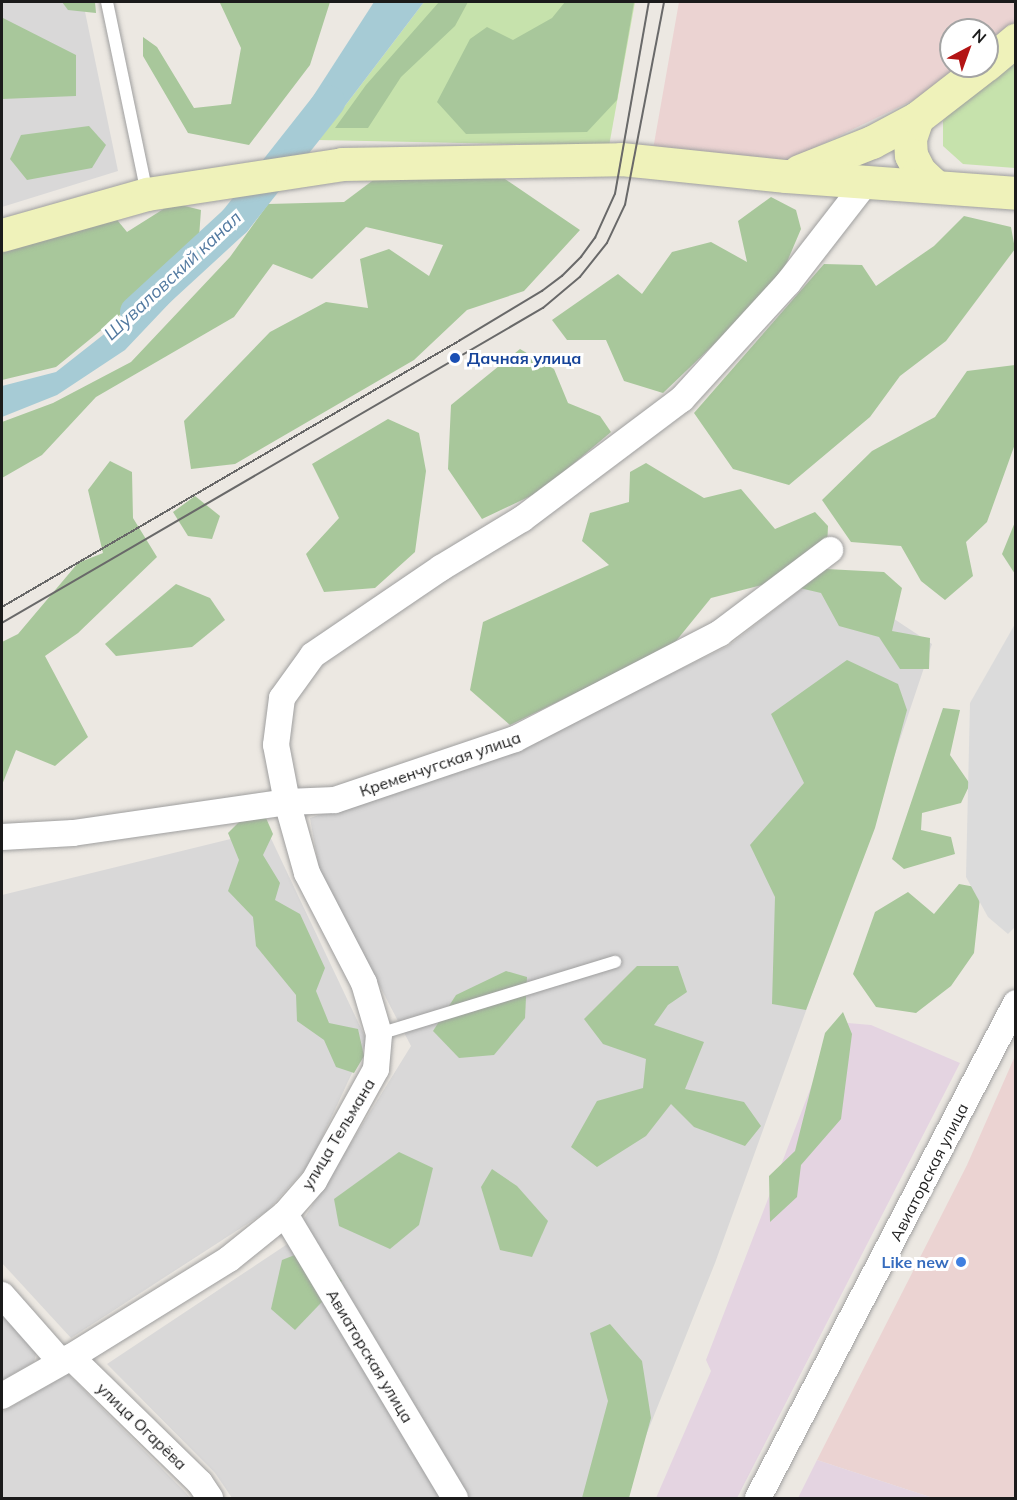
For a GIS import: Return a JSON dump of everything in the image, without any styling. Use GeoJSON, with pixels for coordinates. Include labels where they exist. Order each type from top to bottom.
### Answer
{"type":"FeatureCollection","features":[{"type":"Feature","properties":{"kind":"street"},"geometry":{"type":"LineString","coordinates":[[999,54],[1016,40]]}},
{"type":"Feature","properties":{"kind":"street"},"geometry":{"type":"LineString","coordinates":[[786,176],[836,157],[917,118],[969,78]]}},
{"type":"Feature","properties":{"kind":"street"},"geometry":{"type":"LineString","coordinates":[[868,180],[917,118]]}},
{"type":"Feature","properties":{"kind":"street"},"geometry":{"type":"LineString","coordinates":[[917,118],[910,138],[911,154],[919,171],[935,186]]}},
{"type":"Feature","properties":{"kind":"street"},"geometry":{"type":"LineString","coordinates":[[2,235],[147,194],[342,164],[621,159],[786,176],[868,180],[1016,193]]}},
{"type":"Feature","properties":{"kind":"street","name":"улица Тельмана"},"geometry":{"type":"LineString","coordinates":[[2,1396],[229,1258],[285,1215],[314,1181],[376,1069],[379,1034],[364,983],[307,873],[287,802],[276,745],[282,698],[313,655],[441,568],[522,519],[682,399],[788,283],[868,180]]}},
{"type":"Feature","properties":{"kind":"street","name":"Кременчугская улица"},"geometry":{"type":"LineString","coordinates":[[2,837],[74,833],[287,802],[335,800],[515,739],[720,633],[830,549]]}},
{"type":"Feature","properties":{"kind":"street","name":"Авиаторская улица"},"geometry":{"type":"LineString","coordinates":[[758,1498],[1016,1003]]}},
{"type":"Feature","properties":{"kind":"street","name":"Авиаторская улица"},"geometry":{"type":"LineString","coordinates":[[285,1215],[455,1498]]}},
{"type":"Feature","properties":{"kind":"street","name":"улица Огарёва"},"geometry":{"type":"LineString","coordinates":[[2,1294],[66,1359],[200,1483],[210,1498]]}},
{"type":"Feature","properties":{"kind":"lane"},"geometry":{"type":"LineString","coordinates":[[107,2],[147,194]]}},
{"type":"Feature","properties":{"kind":"lane"},"geometry":{"type":"LineString","coordinates":[[379,1034],[615,962]]}},
{"type":"Feature","properties":{"kind":"shaded area"},"geometry":{"type":"Polygon","coordinates":[[[2,2],[83,2],[118,171],[2,207],[2,2]]]}},
{"type":"Feature","properties":{"kind":"shaded area"},"geometry":{"type":"Polygon","coordinates":[[[679,2],[1015,2],[1015,23],[999,38],[999,18],[939,18],[939,78],[948,78],[926,94],[783,163],[652,155],[679,2]]]}},
{"type":"Feature","properties":{"kind":"shaded area"},"geometry":{"type":"Polygon","coordinates":[[[823,572],[932,644],[847,897],[715,1263],[621,1498],[232,1498],[215,1473],[107,1364],[289,1243],[411,1046],[319,869],[310,818],[512,751],[728,646],[823,572]]]}},
{"type":"Feature","properties":{"kind":"shaded area"},"geometry":{"type":"Polygon","coordinates":[[[1015,624],[1016,926],[1008,934],[988,917],[966,877],[970,703],[1015,624]]]}},
{"type":"Feature","properties":{"kind":"shaded area"},"geometry":{"type":"Polygon","coordinates":[[[267,830],[367,1041],[309,1165],[267,1211],[71,1338],[2,1263],[2,895],[267,830]]]}},
{"type":"Feature","properties":{"kind":"shaded area"},"geometry":{"type":"Polygon","coordinates":[[[836,1022],[871,1025],[960,1063],[737,1498],[656,1498],[711,1371],[706,1360],[836,1022]]]}},
{"type":"Feature","properties":{"kind":"shaded area"},"geometry":{"type":"Polygon","coordinates":[[[1015,1056],[1015,1498],[933,1498],[817,1460],[967,1165],[1015,1056]]]}},
{"type":"Feature","properties":{"kind":"shaded area"},"geometry":{"type":"Polygon","coordinates":[[[2,1301],[39,1341],[34,1362],[2,1380],[2,1301]]]}},
{"type":"Feature","properties":{"kind":"shaded area"},"geometry":{"type":"Polygon","coordinates":[[[68,1374],[190,1498],[2,1498],[2,1412],[68,1374]]]}},
{"type":"Feature","properties":{"kind":"shaded area"},"geometry":{"type":"Polygon","coordinates":[[[817,1460],[933,1498],[798,1498],[817,1460]]]}},
{"type":"Feature","properties":{"kind":"green space"},"geometry":{"type":"Polygon","coordinates":[[[62,2],[95,2],[96,13],[68,10],[62,2]]]}},
{"type":"Feature","properties":{"kind":"green space"},"geometry":{"type":"Polygon","coordinates":[[[330,2],[310,65],[249,145],[188,133],[143,56],[143,37],[157,47],[194,108],[231,104],[241,48],[220,3],[330,2]]]}},
{"type":"Feature","properties":{"kind":"green space"},"geometry":{"type":"Polygon","coordinates":[[[424,2],[635,2],[609,146],[319,140],[424,2]]]}},
{"type":"Feature","properties":{"kind":"green space"},"geometry":{"type":"Polygon","coordinates":[[[439,2],[468,2],[455,26],[401,77],[368,128],[335,128],[366,85],[439,2]]]}},
{"type":"Feature","properties":{"kind":"green space"},"geometry":{"type":"Polygon","coordinates":[[[565,2],[634,2],[617,100],[587,132],[466,134],[437,102],[470,39],[487,27],[513,40],[552,18],[565,2]]]}},
{"type":"Feature","properties":{"kind":"green space"},"geometry":{"type":"Polygon","coordinates":[[[2,3],[3,18],[76,55],[76,96],[2,99],[2,3]]]}},
{"type":"Feature","properties":{"kind":"green space"},"geometry":{"type":"Polygon","coordinates":[[[1015,61],[1015,168],[963,164],[943,146],[943,121],[994,78],[999,78],[999,74],[1015,61]]]}},
{"type":"Feature","properties":{"kind":"green space"},"geometry":{"type":"Polygon","coordinates":[[[89,126],[106,145],[92,168],[27,180],[10,159],[21,135],[89,126]]]}},
{"type":"Feature","properties":{"kind":"green space"},"geometry":{"type":"Polygon","coordinates":[[[384,172],[505,179],[580,230],[524,291],[467,310],[414,360],[235,464],[191,469],[184,421],[270,332],[326,302],[368,308],[360,259],[389,249],[429,276],[443,245],[366,227],[312,279],[273,264],[234,317],[96,397],[42,455],[2,478],[2,422],[53,403],[131,362],[230,257],[268,204],[344,202],[384,172]]]}},
{"type":"Feature","properties":{"kind":"green space"},"geometry":{"type":"Polygon","coordinates":[[[95,193],[127,232],[173,203],[201,210],[198,251],[56,367],[2,380],[2,221],[95,193]]]}},
{"type":"Feature","properties":{"kind":"green space"},"geometry":{"type":"Polygon","coordinates":[[[771,197],[796,210],[801,229],[778,283],[663,393],[624,381],[606,340],[567,340],[552,320],[618,274],[642,294],[672,252],[711,242],[747,262],[738,221],[771,197]]]}},
{"type":"Feature","properties":{"kind":"green space"},"geometry":{"type":"Polygon","coordinates":[[[964,216],[1011,227],[1015,249],[946,341],[900,376],[870,417],[789,485],[733,469],[694,413],[824,264],[862,265],[876,286],[934,246],[964,216]]]}},
{"type":"Feature","properties":{"kind":"green space"},"geometry":{"type":"Polygon","coordinates":[[[520,349],[554,369],[568,403],[600,416],[611,432],[541,491],[482,519],[448,469],[451,405],[520,349]]]}},
{"type":"Feature","properties":{"kind":"green space"},"geometry":{"type":"Polygon","coordinates":[[[1015,365],[1015,444],[987,522],[966,542],[973,576],[945,600],[921,581],[901,546],[851,542],[822,500],[872,451],[935,417],[967,371],[1015,365]]]}},
{"type":"Feature","properties":{"kind":"green space"},"geometry":{"type":"Polygon","coordinates":[[[388,419],[419,433],[426,471],[415,552],[375,588],[324,592],[306,554],[339,518],[312,464],[388,419]]]}},
{"type":"Feature","properties":{"kind":"green space"},"geometry":{"type":"Polygon","coordinates":[[[110,461],[132,472],[133,518],[157,557],[78,633],[45,656],[88,737],[55,766],[16,750],[2,785],[2,642],[18,634],[78,563],[103,553],[88,490],[110,461]]]}},
{"type":"Feature","properties":{"kind":"green space"},"geometry":{"type":"Polygon","coordinates":[[[646,463],[704,498],[741,489],[775,529],[815,512],[828,526],[826,569],[884,572],[902,588],[892,631],[930,638],[929,669],[900,669],[879,637],[839,626],[821,593],[774,582],[711,598],[672,646],[510,725],[470,690],[483,622],[609,565],[582,541],[590,513],[629,502],[630,472],[646,463]]]}},
{"type":"Feature","properties":{"kind":"green space"},"geometry":{"type":"Polygon","coordinates":[[[195,496],[220,516],[212,539],[188,536],[173,512],[195,496]]]}},
{"type":"Feature","properties":{"kind":"green space"},"geometry":{"type":"Polygon","coordinates":[[[1015,522],[1015,574],[1002,554],[1015,522]]]}},
{"type":"Feature","properties":{"kind":"green space"},"geometry":{"type":"Polygon","coordinates":[[[176,584],[210,598],[225,620],[192,647],[116,656],[105,644],[176,584]]]}},
{"type":"Feature","properties":{"kind":"green space"},"geometry":{"type":"Polygon","coordinates":[[[847,660],[898,684],[907,710],[875,828],[806,1010],[772,1004],[775,897],[750,845],[804,783],[771,714],[847,660]]]}},
{"type":"Feature","properties":{"kind":"green space"},"geometry":{"type":"Polygon","coordinates":[[[943,708],[960,710],[950,755],[970,784],[961,803],[922,813],[921,830],[951,837],[955,854],[904,869],[892,859],[943,708]]]}},
{"type":"Feature","properties":{"kind":"green space"},"geometry":{"type":"Polygon","coordinates":[[[248,813],[266,818],[273,834],[263,855],[280,883],[275,900],[300,914],[325,968],[316,991],[329,1023],[358,1029],[364,1056],[354,1073],[336,1067],[324,1040],[297,1021],[296,995],[256,946],[253,917],[228,891],[239,860],[228,833],[248,813]]]}},
{"type":"Feature","properties":{"kind":"green space"},"geometry":{"type":"Polygon","coordinates":[[[959,884],[981,888],[974,953],[951,986],[916,1013],[876,1007],[853,974],[875,912],[908,892],[934,914],[959,884]]]}},
{"type":"Feature","properties":{"kind":"green space"},"geometry":{"type":"Polygon","coordinates":[[[637,966],[678,966],[687,992],[668,1005],[654,1025],[704,1042],[685,1089],[744,1102],[761,1126],[745,1146],[694,1127],[671,1104],[646,1136],[597,1167],[571,1147],[597,1101],[643,1088],[646,1059],[603,1044],[584,1019],[637,966]]]}},
{"type":"Feature","properties":{"kind":"green space"},"geometry":{"type":"Polygon","coordinates":[[[506,971],[527,977],[525,1018],[494,1055],[459,1058],[433,1031],[456,995],[506,971]]]}},
{"type":"Feature","properties":{"kind":"green space"},"geometry":{"type":"Polygon","coordinates":[[[843,1012],[852,1034],[841,1119],[801,1165],[797,1197],[770,1222],[769,1176],[795,1151],[825,1033],[843,1012]]]}},
{"type":"Feature","properties":{"kind":"green space"},"geometry":{"type":"Polygon","coordinates":[[[399,1152],[433,1168],[419,1225],[390,1249],[339,1226],[334,1199],[399,1152]]]}},
{"type":"Feature","properties":{"kind":"green space"},"geometry":{"type":"Polygon","coordinates":[[[492,1169],[517,1186],[548,1221],[532,1257],[500,1250],[481,1187],[492,1169]]]}},
{"type":"Feature","properties":{"kind":"green space"},"geometry":{"type":"Polygon","coordinates":[[[315,1247],[342,1281],[295,1330],[271,1309],[282,1260],[315,1247]]]}},
{"type":"Feature","properties":{"kind":"green space"},"geometry":{"type":"Polygon","coordinates":[[[610,1324],[642,1361],[651,1418],[629,1498],[582,1498],[608,1401],[590,1333],[610,1324]]]}},
{"type":"Feature","properties":{"kind":"water"},"geometry":{"type":"Polygon","coordinates":[[[374,2],[424,2],[319,140],[290,132],[374,2]]]}},
{"type":"Feature","properties":{"kind":"water"},"geometry":{"type":"Polygon","coordinates":[[[192,265],[197,274],[125,350],[57,395],[2,417],[2,386],[56,372],[192,265]]]}},
{"type":"Feature","properties":{"kind":"waterway","name":"Шуваловский канал"},"geometry":{"type":"LineString","coordinates":[[136,312],[235,221],[329,102]]}},
{"type":"Feature","properties":{"kind":"tram line"},"geometry":{"type":"LineString","coordinates":[[2,607],[459,341],[542,291],[562,276],[581,257],[595,238],[615,194],[649,2]]}},
{"type":"Feature","properties":{"kind":"tram line"},"geometry":{"type":"LineString","coordinates":[[2,623],[543,308],[580,277],[607,243],[625,205],[664,2]]}},
{"type":"Feature","properties":{"kind":"place","name":"Дачная улица"},"geometry":{"type":"Point","coordinates":[455,358]}},
{"type":"Feature","properties":{"kind":"place","name":"Like new"},"geometry":{"type":"Point","coordinates":[961,1262]}}]}
